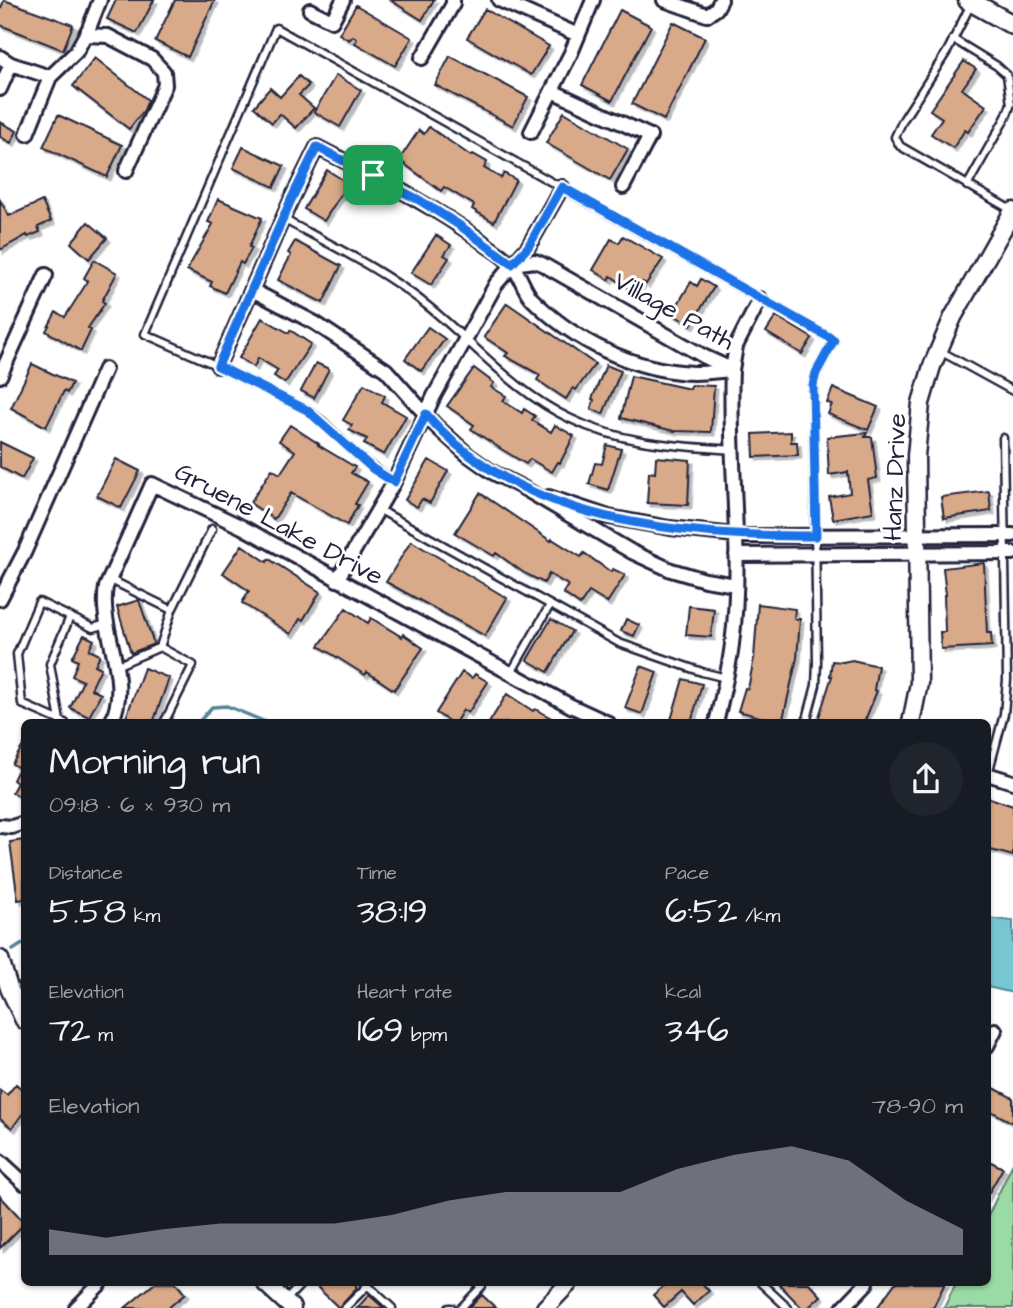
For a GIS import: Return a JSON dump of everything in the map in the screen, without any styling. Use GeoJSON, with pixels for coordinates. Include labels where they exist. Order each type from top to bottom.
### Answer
{"type":"FeatureCollection","features":[{"type":"Feature","properties":{"kind":"main road"},"geometry":{"type":"LineString","coordinates":[[970,1],[1013,24]]}},
{"type":"Feature","properties":{"kind":"street"},"geometry":{"type":"LineString","coordinates":[[27,134],[50,76],[76,52],[100,0]]}},
{"type":"Feature","properties":{"kind":"street"},"geometry":{"type":"LineString","coordinates":[[310,10],[332,21],[343,0]]}},
{"type":"Feature","properties":{"kind":"street"},"geometry":{"type":"LineString","coordinates":[[422,58],[453,0]]}},
{"type":"Feature","properties":{"kind":"street"},"geometry":{"type":"LineString","coordinates":[[499,0],[578,35]]}},
{"type":"Feature","properties":{"kind":"street"},"geometry":{"type":"LineString","coordinates":[[531,132],[593,0]]}},
{"type":"Feature","properties":{"kind":"street"},"geometry":{"type":"LineString","coordinates":[[664,0],[707,15],[716,9],[721,0]]}},
{"type":"Feature","properties":{"kind":"street"},"geometry":{"type":"LineString","coordinates":[[86,35],[108,36],[152,59],[164,72],[165,85],[126,171]]}},
{"type":"Feature","properties":{"kind":"street"},"geometry":{"type":"LineString","coordinates":[[0,89],[5,60],[50,76]]}},
{"type":"Feature","properties":{"kind":"street"},"geometry":{"type":"LineString","coordinates":[[552,91],[650,136],[623,187]]}},
{"type":"Feature","properties":{"kind":"street","name":"Village Path"},"geometry":{"type":"LineString","coordinates":[[218,366],[317,147],[419,200],[459,225],[512,264],[531,298],[580,336],[615,355],[651,367],[694,373],[732,370]]}},
{"type":"Feature","properties":{"kind":"street"},"geometry":{"type":"LineString","coordinates":[[337,580],[394,482],[426,414],[496,284],[528,247],[562,187]]}},
{"type":"Feature","properties":{"kind":"street","name":"Hanz Drive"},"geometry":{"type":"LineString","coordinates":[[912,719],[919,682],[918,429],[928,377],[953,317],[1013,211]]}},
{"type":"Feature","properties":{"kind":"street","name":"Village Path"},"geometry":{"type":"LineString","coordinates":[[512,264],[535,261],[542,264],[732,370]]}},
{"type":"Feature","properties":{"kind":"street"},"geometry":{"type":"LineString","coordinates":[[0,376],[46,275]]}},
{"type":"Feature","properties":{"kind":"street"},"geometry":{"type":"LineString","coordinates":[[252,290],[315,323],[386,370],[468,455],[492,472],[632,552],[671,570],[705,580],[736,584]]}},
{"type":"Feature","properties":{"kind":"street"},"geometry":{"type":"LineString","coordinates":[[717,719],[732,645],[736,584],[732,370],[736,346],[760,299]]}},
{"type":"Feature","properties":{"kind":"street"},"geometry":{"type":"LineString","coordinates":[[0,599],[25,551],[105,369]]}},
{"type":"Feature","properties":{"kind":"street","name":"Gruene Lake Drive"},"geometry":{"type":"LineString","coordinates":[[112,719],[118,689],[103,604],[109,579],[152,484],[242,527],[600,719]]}},
{"type":"Feature","properties":{"kind":"street"},"geometry":{"type":"LineString","coordinates":[[525,489],[609,517],[670,528],[735,534],[816,536],[1009,535]]}},
{"type":"Feature","properties":{"kind":"street"},"geometry":{"type":"LineString","coordinates":[[736,555],[1009,553]]}},
{"type":"Feature","properties":{"kind":"street"},"geometry":{"type":"LineString","coordinates":[[991,775],[1013,782]]}},
{"type":"Feature","properties":{"kind":"street"},"geometry":{"type":"LineString","coordinates":[[0,827],[21,824]]}},
{"type":"Feature","properties":{"kind":"street"},"geometry":{"type":"LineString","coordinates":[[0,959],[5,990],[21,1015]]}},
{"type":"Feature","properties":{"kind":"street"},"geometry":{"type":"LineString","coordinates":[[0,1161],[21,1180]]}},
{"type":"Feature","properties":{"kind":"street"},"geometry":{"type":"LineString","coordinates":[[76,1308],[99,1286]]}},
{"type":"Feature","properties":{"kind":"street"},"geometry":{"type":"LineString","coordinates":[[268,1286],[288,1304]]}},
{"type":"Feature","properties":{"kind":"street"},"geometry":{"type":"LineString","coordinates":[[545,1308],[566,1286]]}},
{"type":"Feature","properties":{"kind":"street"},"geometry":{"type":"LineString","coordinates":[[843,1308],[864,1286]]}},
{"type":"Feature","properties":{"kind":"lane"},"geometry":{"type":"LineString","coordinates":[[970,1],[953,39],[895,137],[900,146],[1013,211]]}},
{"type":"Feature","properties":{"kind":"lane"},"geometry":{"type":"LineString","coordinates":[[394,482],[373,469],[307,410],[145,334],[276,28],[834,340],[816,373],[813,385],[816,685],[807,719]]}},
{"type":"Feature","properties":{"kind":"lane"},"geometry":{"type":"LineString","coordinates":[[953,39],[1007,75],[1011,104],[967,186]]}},
{"type":"Feature","properties":{"kind":"lane"},"geometry":{"type":"LineString","coordinates":[[283,219],[397,283],[516,384],[572,420],[644,443],[733,450]]}},
{"type":"Feature","properties":{"kind":"lane"},"geometry":{"type":"LineString","coordinates":[[939,350],[1013,391]]}},
{"type":"Feature","properties":{"kind":"lane"},"geometry":{"type":"LineString","coordinates":[[991,763],[1004,714],[1007,680],[1009,535],[1003,438]]}},
{"type":"Feature","properties":{"kind":"lane"},"geometry":{"type":"LineString","coordinates":[[379,509],[619,643],[702,673],[726,678]]}},
{"type":"Feature","properties":{"kind":"lane"},"geometry":{"type":"LineString","coordinates":[[116,666],[160,647],[172,610],[212,529]]}},
{"type":"Feature","properties":{"kind":"lane"},"geometry":{"type":"LineString","coordinates":[[109,579],[172,610]]}},
{"type":"Feature","properties":{"kind":"lane"},"geometry":{"type":"LineString","coordinates":[[56,719],[22,704],[17,654],[39,602],[93,628],[107,624]]}},
{"type":"Feature","properties":{"kind":"lane"},"geometry":{"type":"LineString","coordinates":[[511,673],[550,605]]}},
{"type":"Feature","properties":{"kind":"lane"},"geometry":{"type":"LineString","coordinates":[[62,719],[50,664],[70,617]]}},
{"type":"Feature","properties":{"kind":"lane"},"geometry":{"type":"LineString","coordinates":[[160,647],[193,664],[166,719]]}},
{"type":"Feature","properties":{"kind":"lane"},"geometry":{"type":"LineString","coordinates":[[288,1304],[300,1286]]}},
{"type":"Feature","properties":{"kind":"lane"},"geometry":{"type":"LineString","coordinates":[[345,1308],[364,1286]]}},
{"type":"Feature","properties":{"kind":"lane"},"geometry":{"type":"LineString","coordinates":[[368,1286],[392,1308]]}},
{"type":"Feature","properties":{"kind":"lane"},"geometry":{"type":"LineString","coordinates":[[461,1308],[482,1286]]}},
{"type":"Feature","properties":{"kind":"lane"},"geometry":{"type":"LineString","coordinates":[[764,1286],[788,1308]]}},
{"type":"Feature","properties":{"kind":"green space"},"geometry":{"type":"Polygon","coordinates":[[[1013,1163],[1013,1308],[944,1308],[955,1286],[991,1286],[991,1210],[1013,1163]]]}},
{"type":"Feature","properties":{"kind":"water"},"geometry":{"type":"Polygon","coordinates":[[[991,918],[1013,921],[1013,993],[991,988],[991,918]]]}},
{"type":"Feature","properties":{"kind":"building"},"geometry":{"type":"Polygon","coordinates":[[[4,0],[73,25],[63,50],[0,25],[0,11],[4,0]]]}},
{"type":"Feature","properties":{"kind":"building"},"geometry":{"type":"Polygon","coordinates":[[[116,0],[154,0],[137,33],[107,19],[116,0]]]}},
{"type":"Feature","properties":{"kind":"building"},"geometry":{"type":"Polygon","coordinates":[[[175,0],[215,0],[188,57],[155,41],[175,0]]]}},
{"type":"Feature","properties":{"kind":"building"},"geometry":{"type":"Polygon","coordinates":[[[390,0],[434,0],[422,20],[390,0]]]}},
{"type":"Feature","properties":{"kind":"building"},"geometry":{"type":"Polygon","coordinates":[[[356,5],[412,38],[395,66],[355,43],[357,39],[353,36],[349,40],[339,34],[356,5]]]}},
{"type":"Feature","properties":{"kind":"building"},"geometry":{"type":"Polygon","coordinates":[[[485,9],[549,46],[531,75],[467,38],[485,9]]]}},
{"type":"Feature","properties":{"kind":"building"},"geometry":{"type":"Polygon","coordinates":[[[620,10],[651,26],[612,101],[582,85],[620,10]]]}},
{"type":"Feature","properties":{"kind":"building"},"geometry":{"type":"Polygon","coordinates":[[[673,22],[705,38],[664,120],[632,104],[673,22]]]}},
{"type":"Feature","properties":{"kind":"building"},"geometry":{"type":"Polygon","coordinates":[[[450,56],[528,97],[513,126],[435,85],[450,56]]]}},
{"type":"Feature","properties":{"kind":"building"},"geometry":{"type":"Polygon","coordinates":[[[95,58],[148,100],[144,110],[129,129],[73,86],[95,58]]]}},
{"type":"Feature","properties":{"kind":"building"},"geometry":{"type":"Polygon","coordinates":[[[964,61],[976,69],[962,89],[986,106],[953,148],[931,134],[942,118],[930,110],[964,61]]]}},
{"type":"Feature","properties":{"kind":"building"},"geometry":{"type":"Polygon","coordinates":[[[336,75],[361,90],[340,127],[314,112],[336,75]]]}},
{"type":"Feature","properties":{"kind":"building"},"geometry":{"type":"Polygon","coordinates":[[[299,76],[309,85],[299,95],[314,108],[296,128],[280,114],[272,123],[254,107],[270,88],[280,97],[299,76]]]}},
{"type":"Feature","properties":{"kind":"building"},"geometry":{"type":"Polygon","coordinates":[[[564,112],[628,149],[610,180],[546,143],[564,112]]]}},
{"type":"Feature","properties":{"kind":"building"},"geometry":{"type":"Polygon","coordinates":[[[58,115],[122,145],[107,177],[43,147],[58,115]]]}},
{"type":"Feature","properties":{"kind":"building"},"geometry":{"type":"Polygon","coordinates":[[[0,122],[17,131],[11,143],[0,137],[0,122]]]}},
{"type":"Feature","properties":{"kind":"building"},"geometry":{"type":"Polygon","coordinates":[[[429,127],[471,156],[473,154],[487,162],[484,168],[501,178],[504,173],[516,180],[494,222],[472,209],[474,205],[444,187],[441,191],[399,160],[419,130],[424,134],[429,127]]]}},
{"type":"Feature","properties":{"kind":"building"},"geometry":{"type":"Polygon","coordinates":[[[243,147],[284,166],[274,187],[233,168],[243,147]]]}},
{"type":"Feature","properties":{"kind":"building"},"geometry":{"type":"Polygon","coordinates":[[[327,170],[348,183],[324,221],[304,209],[327,170]]]}},
{"type":"Feature","properties":{"kind":"building"},"geometry":{"type":"Polygon","coordinates":[[[218,199],[262,218],[249,247],[252,248],[243,264],[240,262],[225,293],[210,286],[212,282],[187,270],[213,224],[208,222],[218,199]]]}},
{"type":"Feature","properties":{"kind":"building"},"geometry":{"type":"Polygon","coordinates":[[[0,200],[9,216],[42,201],[51,221],[38,227],[40,232],[28,237],[27,235],[0,250],[0,200]]]}},
{"type":"Feature","properties":{"kind":"building"},"geometry":{"type":"Polygon","coordinates":[[[88,222],[107,238],[89,259],[71,243],[88,222]]]}},
{"type":"Feature","properties":{"kind":"building"},"geometry":{"type":"Polygon","coordinates":[[[436,235],[451,245],[444,255],[449,258],[431,285],[411,273],[436,235]]]}},
{"type":"Feature","properties":{"kind":"building"},"geometry":{"type":"Polygon","coordinates":[[[623,236],[663,259],[646,284],[643,282],[635,293],[611,276],[609,280],[593,270],[611,239],[619,243],[623,236]]]}},
{"type":"Feature","properties":{"kind":"building"},"geometry":{"type":"Polygon","coordinates":[[[295,241],[341,266],[323,303],[278,280],[295,241]]]}},
{"type":"Feature","properties":{"kind":"building"},"geometry":{"type":"Polygon","coordinates":[[[94,260],[117,273],[102,301],[105,303],[88,328],[91,330],[81,351],[46,331],[56,312],[65,317],[88,281],[84,278],[94,260]]]}},
{"type":"Feature","properties":{"kind":"building"},"geometry":{"type":"Polygon","coordinates":[[[701,279],[714,287],[691,325],[672,314],[691,282],[697,286],[701,279]]]}},
{"type":"Feature","properties":{"kind":"building"},"geometry":{"type":"Polygon","coordinates":[[[507,303],[595,364],[566,399],[537,380],[540,375],[505,356],[508,353],[484,337],[507,303]]]}},
{"type":"Feature","properties":{"kind":"building"},"geometry":{"type":"Polygon","coordinates":[[[776,316],[812,338],[802,354],[766,332],[776,316]]]}},
{"type":"Feature","properties":{"kind":"building"},"geometry":{"type":"Polygon","coordinates":[[[262,318],[289,333],[290,330],[311,344],[285,383],[274,376],[278,370],[258,358],[254,367],[239,358],[262,318]]]}},
{"type":"Feature","properties":{"kind":"building"},"geometry":{"type":"Polygon","coordinates":[[[428,327],[445,339],[421,371],[405,359],[428,327]]]}},
{"type":"Feature","properties":{"kind":"building"},"geometry":{"type":"Polygon","coordinates":[[[316,363],[329,369],[314,398],[301,391],[316,363]]]}},
{"type":"Feature","properties":{"kind":"building"},"geometry":{"type":"Polygon","coordinates":[[[32,364],[72,383],[67,393],[64,391],[46,427],[11,408],[32,364]]]}},
{"type":"Feature","properties":{"kind":"building"},"geometry":{"type":"Polygon","coordinates":[[[606,365],[621,371],[603,414],[591,409],[592,399],[606,365]]]}},
{"type":"Feature","properties":{"kind":"building"},"geometry":{"type":"Polygon","coordinates":[[[474,368],[494,383],[491,387],[506,396],[503,401],[522,413],[524,409],[535,416],[532,420],[551,432],[555,425],[574,436],[560,463],[558,462],[552,472],[530,459],[526,464],[501,449],[471,429],[474,425],[447,406],[474,368]]]}},
{"type":"Feature","properties":{"kind":"building"},"geometry":{"type":"Polygon","coordinates":[[[631,376],[690,389],[691,385],[714,386],[711,432],[674,431],[621,418],[631,376]]]}},
{"type":"Feature","properties":{"kind":"building"},"geometry":{"type":"Polygon","coordinates":[[[364,384],[385,396],[382,402],[406,416],[384,455],[364,444],[367,439],[349,430],[352,425],[343,420],[364,384]]]}},
{"type":"Feature","properties":{"kind":"building"},"geometry":{"type":"Polygon","coordinates":[[[833,388],[878,407],[868,430],[828,414],[832,404],[827,403],[833,388]]]}},
{"type":"Feature","properties":{"kind":"building"},"geometry":{"type":"Polygon","coordinates":[[[290,425],[355,467],[351,473],[368,482],[347,525],[291,493],[274,519],[250,503],[272,469],[280,474],[295,451],[279,441],[290,425]]]}},
{"type":"Feature","properties":{"kind":"building"},"geometry":{"type":"Polygon","coordinates":[[[791,432],[791,442],[797,442],[798,455],[754,457],[753,434],[791,432]]]}},
{"type":"Feature","properties":{"kind":"building"},"geometry":{"type":"Polygon","coordinates":[[[867,433],[865,437],[872,437],[877,478],[868,480],[873,512],[833,519],[829,497],[850,493],[848,472],[829,475],[827,437],[867,433]]]}},
{"type":"Feature","properties":{"kind":"building"},"geometry":{"type":"Polygon","coordinates":[[[0,442],[33,458],[22,479],[0,467],[0,442]]]}},
{"type":"Feature","properties":{"kind":"building"},"geometry":{"type":"Polygon","coordinates":[[[607,445],[621,449],[608,490],[589,484],[595,463],[602,464],[607,445]]]}},
{"type":"Feature","properties":{"kind":"building"},"geometry":{"type":"Polygon","coordinates":[[[656,457],[690,460],[688,505],[647,503],[649,472],[655,473],[656,457]]]}},
{"type":"Feature","properties":{"kind":"building"},"geometry":{"type":"Polygon","coordinates":[[[116,459],[140,471],[121,508],[97,496],[116,459]]]}},
{"type":"Feature","properties":{"kind":"building"},"geometry":{"type":"Polygon","coordinates":[[[429,460],[448,471],[430,503],[422,499],[417,507],[405,500],[429,460]]]}},
{"type":"Feature","properties":{"kind":"building"},"geometry":{"type":"Polygon","coordinates":[[[989,491],[991,511],[944,518],[941,497],[989,491]]]}},
{"type":"Feature","properties":{"kind":"building"},"geometry":{"type":"Polygon","coordinates":[[[480,493],[551,541],[552,539],[581,557],[584,553],[611,572],[613,569],[625,575],[607,603],[589,592],[580,605],[563,593],[568,585],[549,574],[544,583],[524,573],[496,553],[494,556],[455,533],[480,493]]]}},
{"type":"Feature","properties":{"kind":"building"},"geometry":{"type":"Polygon","coordinates":[[[411,541],[507,598],[485,636],[386,582],[411,541]]]}},
{"type":"Feature","properties":{"kind":"building"},"geometry":{"type":"Polygon","coordinates":[[[242,545],[320,592],[291,634],[242,603],[249,591],[223,573],[242,545]]]}},
{"type":"Feature","properties":{"kind":"building"},"geometry":{"type":"Polygon","coordinates":[[[984,563],[987,633],[991,633],[992,646],[941,649],[940,632],[945,632],[946,595],[943,568],[984,563]]]}},
{"type":"Feature","properties":{"kind":"building"},"geometry":{"type":"Polygon","coordinates":[[[139,600],[154,644],[131,653],[117,607],[139,600]]]}},
{"type":"Feature","properties":{"kind":"building"},"geometry":{"type":"Polygon","coordinates":[[[758,604],[795,609],[794,619],[800,619],[797,658],[783,719],[767,719],[738,711],[745,688],[748,689],[754,658],[758,604]]]}},
{"type":"Feature","properties":{"kind":"building"},"geometry":{"type":"Polygon","coordinates":[[[689,606],[714,609],[711,637],[686,635],[689,606]]]}},
{"type":"Feature","properties":{"kind":"building"},"geometry":{"type":"Polygon","coordinates":[[[346,608],[368,623],[371,618],[402,637],[403,634],[423,648],[394,690],[319,646],[346,608]]]}},
{"type":"Feature","properties":{"kind":"building"},"geometry":{"type":"Polygon","coordinates":[[[551,619],[572,631],[548,672],[527,660],[551,619]]]}},
{"type":"Feature","properties":{"kind":"building"},"geometry":{"type":"Polygon","coordinates":[[[626,619],[639,625],[634,636],[621,631],[626,619]]]}},
{"type":"Feature","properties":{"kind":"building"},"geometry":{"type":"Polygon","coordinates":[[[84,635],[94,640],[89,650],[100,655],[95,665],[101,668],[91,689],[101,694],[89,717],[70,708],[83,681],[72,676],[78,661],[72,658],[84,635]]]}},
{"type":"Feature","properties":{"kind":"building"},"geometry":{"type":"Polygon","coordinates":[[[852,660],[878,666],[874,690],[877,691],[866,719],[818,719],[832,676],[832,661],[852,660]]]}},
{"type":"Feature","properties":{"kind":"building"},"geometry":{"type":"Polygon","coordinates":[[[641,666],[657,672],[642,714],[625,708],[641,666]]]}},
{"type":"Feature","properties":{"kind":"building"},"geometry":{"type":"Polygon","coordinates":[[[144,668],[169,678],[154,719],[125,719],[144,668]]]}},
{"type":"Feature","properties":{"kind":"building"},"geometry":{"type":"Polygon","coordinates":[[[462,672],[472,678],[475,674],[488,682],[468,713],[463,710],[457,719],[446,719],[436,713],[462,672]]]}},
{"type":"Feature","properties":{"kind":"building"},"geometry":{"type":"Polygon","coordinates":[[[683,679],[702,684],[692,719],[671,719],[683,679]]]}},
{"type":"Feature","properties":{"kind":"building"},"geometry":{"type":"Polygon","coordinates":[[[507,694],[533,711],[535,709],[553,719],[491,719],[507,694]]]}},
{"type":"Feature","properties":{"kind":"building"},"geometry":{"type":"Polygon","coordinates":[[[21,749],[21,797],[12,792],[17,783],[13,780],[19,768],[12,764],[21,749]]]}},
{"type":"Feature","properties":{"kind":"building"},"geometry":{"type":"Polygon","coordinates":[[[991,798],[1013,806],[1013,856],[991,850],[991,798]]]}},
{"type":"Feature","properties":{"kind":"building"},"geometry":{"type":"Polygon","coordinates":[[[21,840],[21,900],[18,900],[10,842],[21,840]]]}},
{"type":"Feature","properties":{"kind":"building"},"geometry":{"type":"Polygon","coordinates":[[[16,1084],[21,1088],[21,1116],[12,1128],[0,1119],[0,1090],[7,1095],[16,1084]]]}},
{"type":"Feature","properties":{"kind":"building"},"geometry":{"type":"Polygon","coordinates":[[[991,1089],[1013,1098],[1013,1123],[991,1111],[991,1089]]]}},
{"type":"Feature","properties":{"kind":"building"},"geometry":{"type":"Polygon","coordinates":[[[991,1162],[1003,1168],[991,1189],[991,1162]]]}},
{"type":"Feature","properties":{"kind":"building"},"geometry":{"type":"Polygon","coordinates":[[[0,1196],[21,1219],[21,1227],[0,1248],[0,1196]]]}},
{"type":"Feature","properties":{"kind":"building"},"geometry":{"type":"Polygon","coordinates":[[[151,1286],[178,1286],[185,1294],[168,1308],[125,1308],[151,1286]]]}},
{"type":"Feature","properties":{"kind":"building"},"geometry":{"type":"Polygon","coordinates":[[[316,1286],[356,1286],[339,1308],[316,1286]]]}},
{"type":"Feature","properties":{"kind":"building"},"geometry":{"type":"Polygon","coordinates":[[[664,1286],[705,1286],[709,1291],[693,1305],[681,1292],[664,1307],[653,1295],[664,1286]]]}},
{"type":"Feature","properties":{"kind":"building"},"geometry":{"type":"Polygon","coordinates":[[[781,1286],[812,1286],[821,1296],[808,1308],[802,1308],[781,1286]]]}},
{"type":"Feature","properties":{"kind":"building"},"geometry":{"type":"Polygon","coordinates":[[[893,1286],[944,1286],[933,1308],[877,1308],[893,1286]]]}},
{"type":"Feature","properties":{"kind":"building"},"geometry":{"type":"Polygon","coordinates":[[[369,1295],[384,1308],[357,1308],[369,1295]]]}},
{"type":"Feature","properties":{"kind":"building"},"geometry":{"type":"Polygon","coordinates":[[[482,1295],[496,1308],[469,1308],[482,1295]]]}},
{"type":"Feature","properties":{"kind":"waterway"},"geometry":{"type":"LineString","coordinates":[[202,719],[212,707],[227,706],[258,719]]}},
{"type":"Feature","properties":{"kind":"waterway"},"geometry":{"type":"LineString","coordinates":[[13,950],[21,945]]}},
{"type":"Feature","properties":{"kind":"route"},"geometry":{"type":"LineString","coordinates":[[317,147],[373,175],[459,225],[512,264],[528,247],[562,187],[834,340],[816,373],[813,385],[816,536],[744,536],[670,528],[609,517],[525,489],[492,472],[468,455],[426,414],[394,482],[373,469],[307,410],[218,366],[317,147]]}}]}
